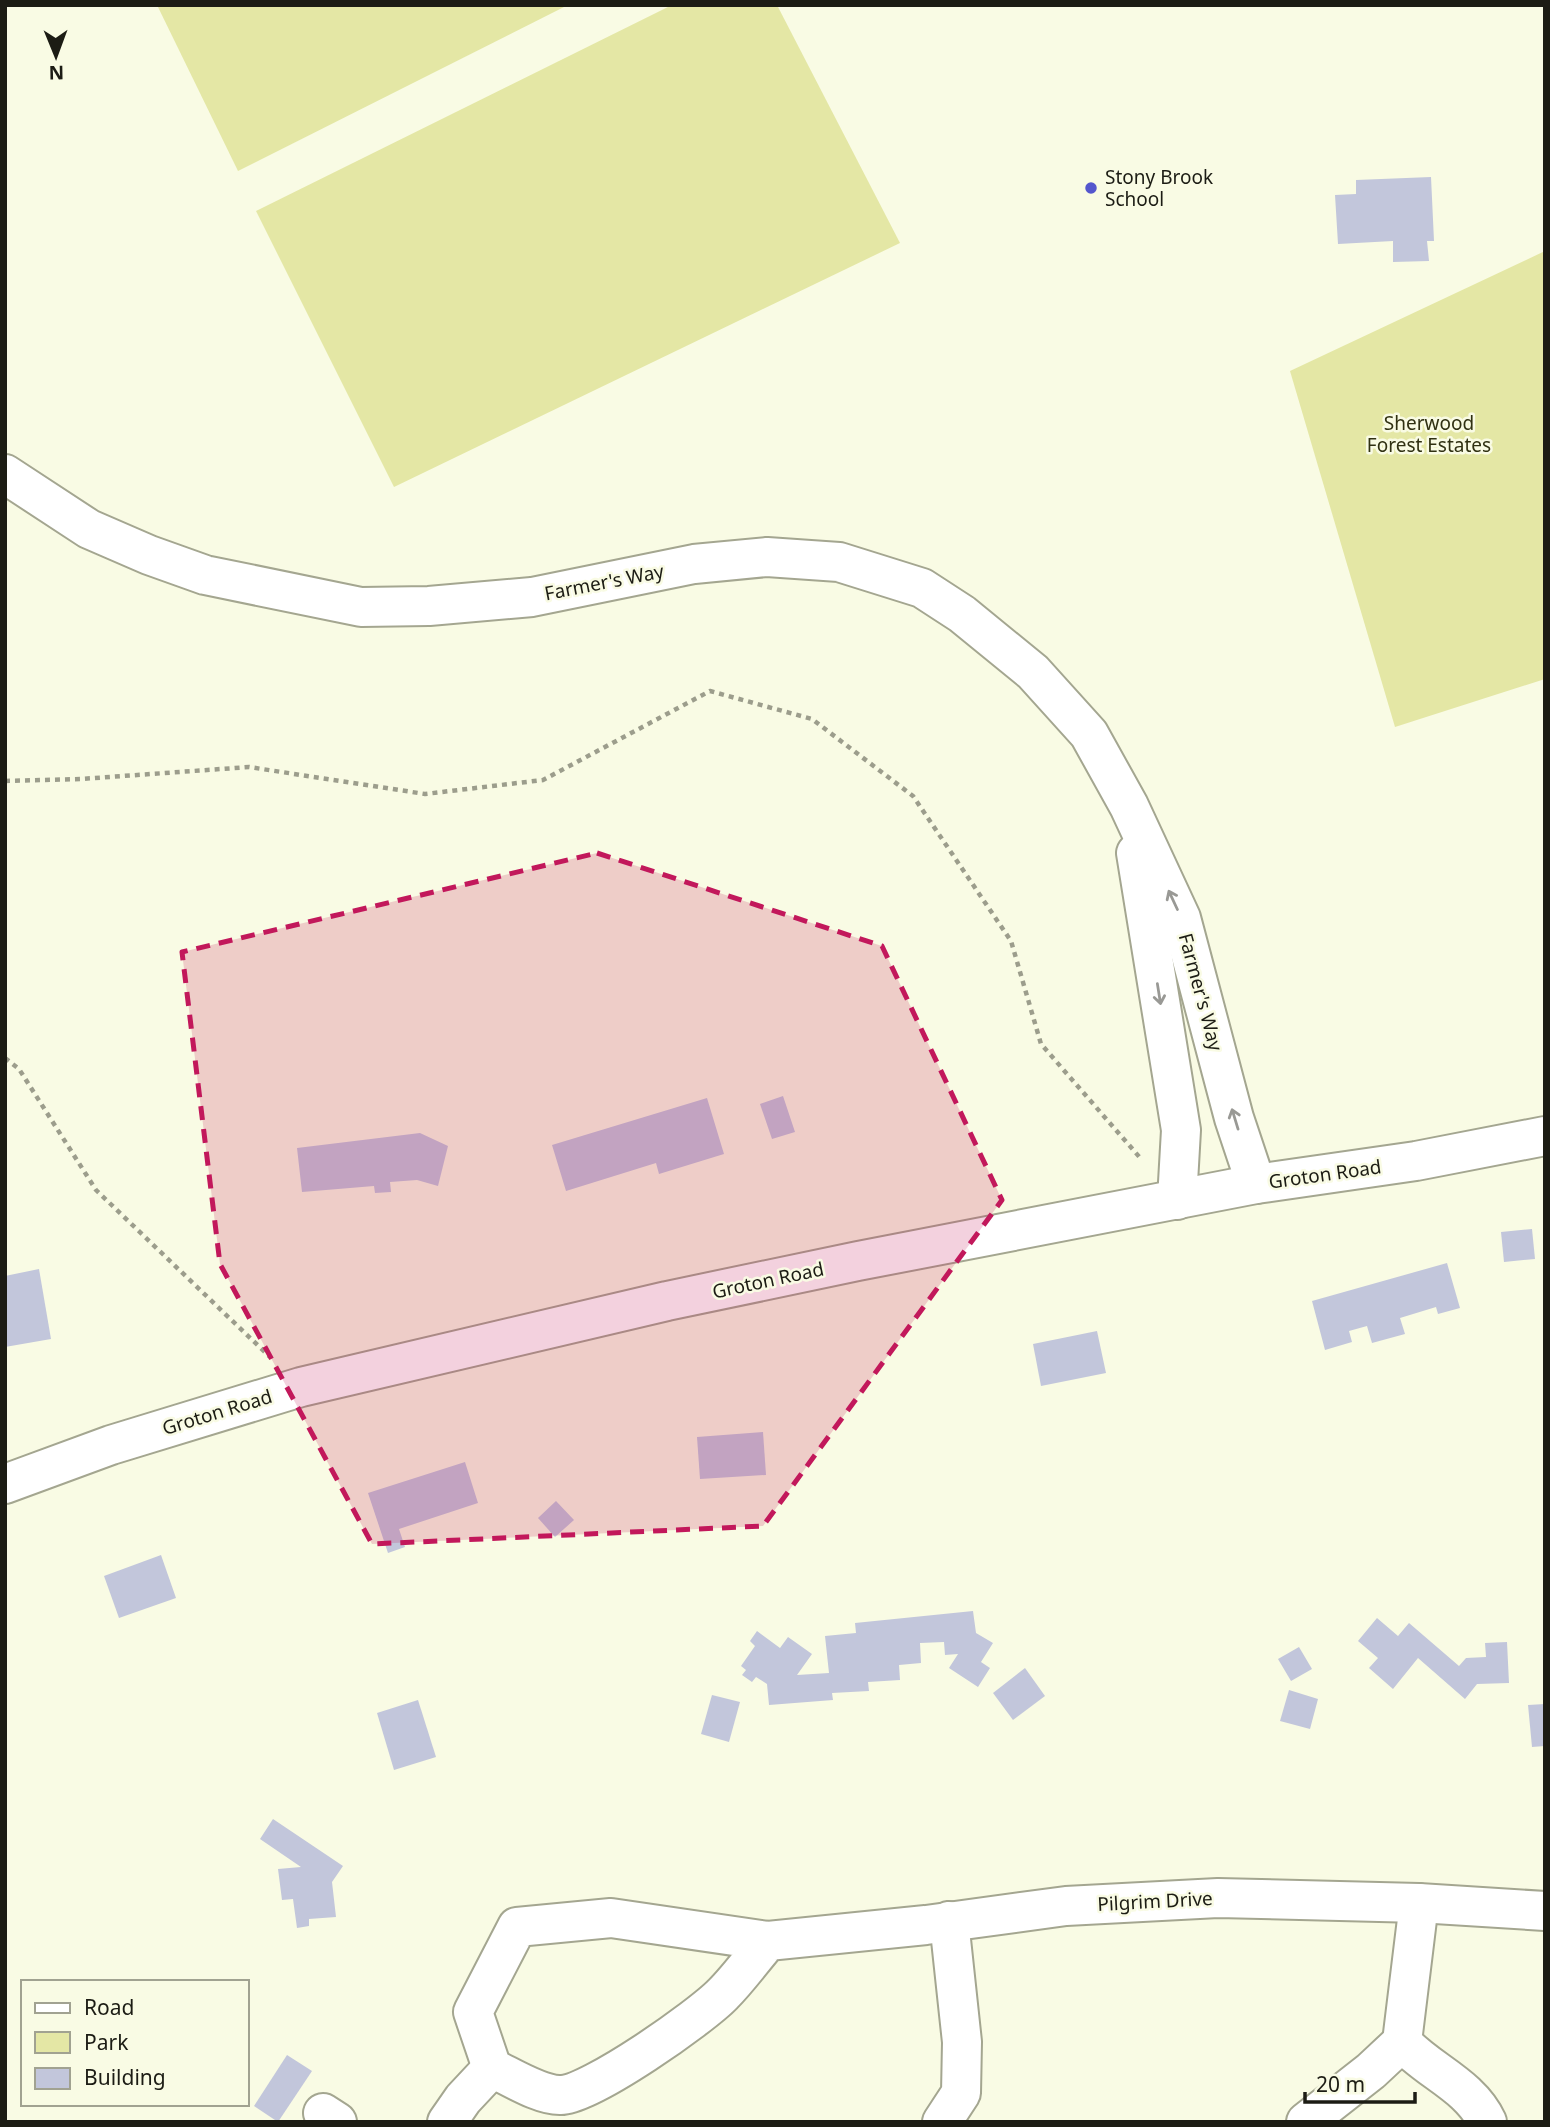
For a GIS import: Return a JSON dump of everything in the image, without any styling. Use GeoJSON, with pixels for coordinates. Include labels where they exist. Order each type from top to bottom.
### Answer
{"type":"FeatureCollection","features":[{"type":"Feature","properties":{"kind":"street","name":"Farmer's Way"},"geometry":{"type":"LineString","coordinates":[[5,474],[89,529],[149,555],[205,575],[361,607],[429,606],[532,597],[694,564],[767,557],[839,562],[922,588],[962,614],[1033,672],[1089,734],[1129,806],[1181,918],[1234,1118],[1256,1184]]}},
{"type":"Feature","properties":{"kind":"street","name":"Farmer's Way"},"geometry":{"type":"LineString","coordinates":[[1129,806],[1181,1130],[1177,1199]]}},
{"type":"Feature","properties":{"kind":"street","name":"Groton Road"},"geometry":{"type":"LineString","coordinates":[[5,1484],[124,1441],[301,1387],[667,1301],[1256,1184],[1416,1161],[1545,1136]]}},
{"type":"Feature","properties":{"kind":"street","name":"Pilgrim Drive"},"geometry":{"type":"LineString","coordinates":[[492,2068],[473,2012],[517,1927],[611,1919],[768,1941],[1066,1906],[1218,1898],[1419,1903],[1545,1911]]}},
{"type":"Feature","properties":{"kind":"street"},"geometry":{"type":"LineString","coordinates":[[1306,2122],[1371,2071],[1402,2042],[1419,1903]]}},
{"type":"Feature","properties":{"kind":"street"},"geometry":{"type":"LineString","coordinates":[[942,2122],[961,2093],[962,2042],[949,1921]]}},
{"type":"Feature","properties":{"kind":"street"},"geometry":{"type":"LineString","coordinates":[[447,2122],[463,2099],[492,2068],[532,2088],[562,2109],[583,2090],[657,2045],[722,1996],[768,1941]]}},
{"type":"Feature","properties":{"kind":"street"},"geometry":{"type":"LineString","coordinates":[[1402,2042],[1414,2056],[1448,2078],[1481,2109],[1487,2122]]}},
{"type":"Feature","properties":{"kind":"path"},"geometry":{"type":"LineString","coordinates":[[5,781],[81,779],[249,767],[425,794],[543,780],[710,691],[812,719],[913,796],[1011,941],[1041,1044],[1177,1199]]}},
{"type":"Feature","properties":{"kind":"path"},"geometry":{"type":"LineString","coordinates":[[5,1058],[19,1069],[96,1190],[301,1387]]}},
{"type":"Feature","properties":{"kind":"highlighted area"},"geometry":{"type":"Polygon","coordinates":[[[597,853],[882,946],[1002,1200],[763,1526],[372,1544],[220,1264],[182,952],[597,853]]]}},
{"type":"Feature","properties":{"kind":"green space"},"geometry":{"type":"Polygon","coordinates":[[[157,5],[568,5],[238,171],[157,5]]]}},
{"type":"Feature","properties":{"kind":"green space"},"geometry":{"type":"Polygon","coordinates":[[[672,5],[777,5],[900,243],[394,487],[256,211],[672,5]]]}},
{"type":"Feature","properties":{"kind":"green space","name":"Sherwood Forest Estates"},"geometry":{"type":"Polygon","coordinates":[[[1545,251],[1545,679],[1395,727],[1290,371],[1545,251]]]}},
{"type":"Feature","properties":{"kind":"building"},"geometry":{"type":"Polygon","coordinates":[[[1431,177],[1434,241],[1427,241],[1429,261],[1393,262],[1393,241],[1338,244],[1335,195],[1356,194],[1356,180],[1431,177]]]}},
{"type":"Feature","properties":{"kind":"building"},"geometry":{"type":"Polygon","coordinates":[[[783,1096],[795,1132],[772,1139],[760,1104],[783,1096]]]}},
{"type":"Feature","properties":{"kind":"building"},"geometry":{"type":"Polygon","coordinates":[[[707,1098],[724,1154],[659,1174],[656,1163],[566,1191],[552,1145],[707,1098]]]}},
{"type":"Feature","properties":{"kind":"building"},"geometry":{"type":"Polygon","coordinates":[[[420,1133],[448,1146],[438,1186],[417,1180],[390,1182],[391,1192],[375,1193],[374,1186],[302,1192],[297,1148],[420,1133]]]}},
{"type":"Feature","properties":{"kind":"building"},"geometry":{"type":"Polygon","coordinates":[[[1532,1229],[1535,1259],[1504,1262],[1501,1232],[1532,1229]]]}},
{"type":"Feature","properties":{"kind":"building"},"geometry":{"type":"Polygon","coordinates":[[[1447,1263],[1460,1308],[1438,1314],[1436,1307],[1400,1318],[1405,1334],[1372,1343],[1367,1326],[1349,1331],[1352,1342],[1325,1350],[1312,1301],[1447,1263]]]}},
{"type":"Feature","properties":{"kind":"building"},"geometry":{"type":"Polygon","coordinates":[[[39,1269],[51,1339],[5,1347],[5,1276],[39,1269]]]}},
{"type":"Feature","properties":{"kind":"building"},"geometry":{"type":"Polygon","coordinates":[[[1097,1331],[1106,1373],[1041,1386],[1033,1344],[1097,1331]]]}},
{"type":"Feature","properties":{"kind":"building"},"geometry":{"type":"Polygon","coordinates":[[[763,1432],[766,1475],[700,1479],[697,1437],[763,1432]]]}},
{"type":"Feature","properties":{"kind":"building"},"geometry":{"type":"Polygon","coordinates":[[[465,1462],[478,1503],[399,1529],[405,1547],[388,1553],[368,1493],[465,1462]]]}},
{"type":"Feature","properties":{"kind":"building"},"geometry":{"type":"Polygon","coordinates":[[[556,1501],[574,1520],[555,1537],[538,1518],[556,1501]]]}},
{"type":"Feature","properties":{"kind":"building"},"geometry":{"type":"Polygon","coordinates":[[[161,1555],[176,1598],[119,1618],[104,1576],[161,1555]]]}},
{"type":"Feature","properties":{"kind":"building"},"geometry":{"type":"Polygon","coordinates":[[[973,1611],[976,1633],[993,1643],[981,1662],[990,1668],[978,1687],[949,1668],[958,1654],[945,1655],[944,1642],[920,1643],[921,1663],[899,1665],[900,1680],[868,1682],[869,1691],[832,1693],[833,1700],[769,1705],[767,1684],[756,1677],[752,1682],[742,1675],[746,1670],[741,1666],[755,1646],[750,1641],[757,1631],[780,1648],[788,1637],[812,1654],[797,1675],[829,1673],[825,1636],[856,1633],[855,1623],[973,1611]]]}},
{"type":"Feature","properties":{"kind":"building"},"geometry":{"type":"Polygon","coordinates":[[[1377,1618],[1398,1636],[1409,1623],[1459,1666],[1466,1658],[1486,1657],[1485,1643],[1507,1642],[1509,1683],[1477,1684],[1465,1699],[1418,1658],[1393,1689],[1369,1668],[1378,1658],[1358,1641],[1377,1618]]]}},
{"type":"Feature","properties":{"kind":"building"},"geometry":{"type":"Polygon","coordinates":[[[1299,1647],[1312,1669],[1291,1681],[1278,1659],[1299,1647]]]}},
{"type":"Feature","properties":{"kind":"building"},"geometry":{"type":"Polygon","coordinates":[[[1025,1668],[1045,1696],[1013,1720],[993,1693],[1025,1668]]]}},
{"type":"Feature","properties":{"kind":"building"},"geometry":{"type":"Polygon","coordinates":[[[1289,1690],[1318,1699],[1310,1729],[1280,1721],[1289,1690]]]}},
{"type":"Feature","properties":{"kind":"building"},"geometry":{"type":"Polygon","coordinates":[[[712,1695],[740,1702],[729,1742],[701,1734],[712,1695]]]}},
{"type":"Feature","properties":{"kind":"building"},"geometry":{"type":"Polygon","coordinates":[[[418,1700],[436,1757],[394,1770],[377,1713],[418,1700]]]}},
{"type":"Feature","properties":{"kind":"building"},"geometry":{"type":"Polygon","coordinates":[[[1545,1704],[1545,1746],[1532,1747],[1528,1705],[1545,1704]]]}},
{"type":"Feature","properties":{"kind":"building"},"geometry":{"type":"Polygon","coordinates":[[[273,1819],[343,1866],[332,1882],[336,1917],[309,1919],[309,1926],[297,1928],[293,1899],[282,1900],[278,1869],[301,1867],[260,1839],[273,1819]]]}},
{"type":"Feature","properties":{"kind":"building"},"geometry":{"type":"Polygon","coordinates":[[[287,2055],[312,2071],[278,2122],[254,2106],[287,2055]]]}},
{"type":"Feature","properties":{"kind":"place","name":"Stony Brook School"},"geometry":{"type":"Point","coordinates":[1091,188]}}]}
